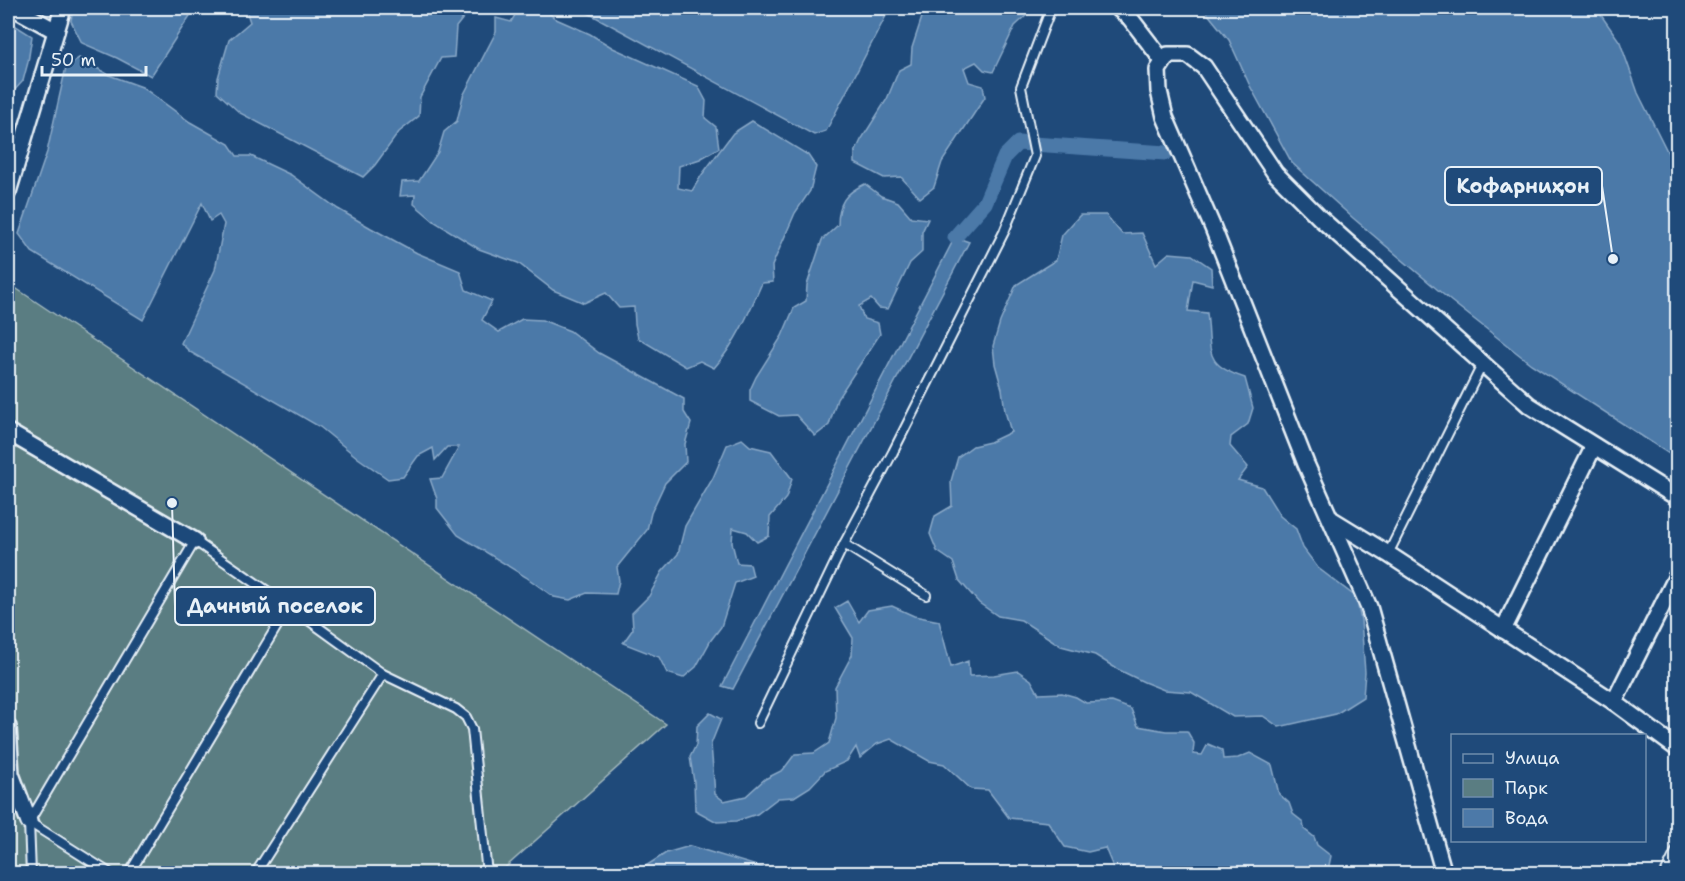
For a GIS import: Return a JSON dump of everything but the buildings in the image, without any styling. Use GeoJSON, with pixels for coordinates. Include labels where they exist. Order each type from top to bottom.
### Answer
{"type":"FeatureCollection","features":[{"type":"Feature","properties":{"kind":"street"},"geometry":{"type":"LineString","coordinates":[[14,8],[56,31]]}},
{"type":"Feature","properties":{"kind":"street"},"geometry":{"type":"LineString","coordinates":[[8,192],[63,8]]}},
{"type":"Feature","properties":{"kind":"street"},"geometry":{"type":"LineString","coordinates":[[1118,8],[1130,18],[1163,61]]}},
{"type":"Feature","properties":{"kind":"street"},"geometry":{"type":"LineString","coordinates":[[1444,873],[1369,606],[1306,464],[1213,228],[1165,117],[1159,90],[1158,70],[1168,55],[1188,55],[1204,67],[1275,173],[1320,218],[1529,405],[1677,498]]}},
{"type":"Feature","properties":{"kind":"street"},"geometry":{"type":"LineString","coordinates":[[8,432],[195,541]]}},
{"type":"Feature","properties":{"kind":"street"},"geometry":{"type":"LineString","coordinates":[[1503,630],[1594,446]]}},
{"type":"Feature","properties":{"kind":"street"},"geometry":{"type":"LineString","coordinates":[[1330,519],[1388,554],[1614,702],[1677,749]]}},
{"type":"Feature","properties":{"kind":"street"},"geometry":{"type":"LineString","coordinates":[[1614,702],[1677,574]]}},
{"type":"Feature","properties":{"kind":"street"},"geometry":{"type":"LineString","coordinates":[[8,727],[11,774],[29,822]]}},
{"type":"Feature","properties":{"kind":"lane"},"geometry":{"type":"LineString","coordinates":[[758,723],[844,544],[1004,231],[1035,156],[1021,87],[1051,8]]}},
{"type":"Feature","properties":{"kind":"lane"},"geometry":{"type":"LineString","coordinates":[[1388,554],[1483,363]]}},
{"type":"Feature","properties":{"kind":"lane"},"geometry":{"type":"LineString","coordinates":[[31,873],[29,822],[195,541],[384,674],[456,709],[466,717],[472,729],[487,873]]}},
{"type":"Feature","properties":{"kind":"lane"},"geometry":{"type":"LineString","coordinates":[[844,544],[926,595]]}},
{"type":"Feature","properties":{"kind":"lane"},"geometry":{"type":"LineString","coordinates":[[129,873],[290,606]]}},
{"type":"Feature","properties":{"kind":"lane"},"geometry":{"type":"LineString","coordinates":[[255,873],[384,674]]}},
{"type":"Feature","properties":{"kind":"lane"},"geometry":{"type":"LineString","coordinates":[[29,822],[111,873]]}},
{"type":"Feature","properties":{"kind":"lane"},"geometry":{"type":"LineString","coordinates":[[1665,873],[1677,848]]}},
{"type":"Feature","properties":{"kind":"green space"},"geometry":{"type":"Polygon","coordinates":[[[8,283],[666,724],[499,873],[8,873],[8,283]]]}},
{"type":"Feature","properties":{"kind":"water"},"geometry":{"type":"Polygon","coordinates":[[[73,8],[195,8],[151,76],[82,43],[71,21],[73,8]]]}},
{"type":"Feature","properties":{"kind":"water"},"geometry":{"type":"Polygon","coordinates":[[[259,8],[471,8],[456,27],[454,57],[441,58],[420,97],[419,116],[399,132],[375,165],[363,177],[240,113],[217,92],[218,78],[229,40],[250,22],[246,10],[259,8]]]}},
{"type":"Feature","properties":{"kind":"water"},"geometry":{"type":"Polygon","coordinates":[[[519,8],[543,8],[556,19],[590,34],[613,48],[698,86],[706,101],[705,118],[716,127],[719,148],[700,159],[679,166],[678,188],[692,191],[733,133],[752,121],[808,155],[816,167],[810,191],[795,213],[772,266],[773,282],[762,283],[735,338],[714,368],[700,361],[686,367],[638,338],[634,307],[619,308],[606,293],[584,303],[553,290],[518,263],[479,249],[435,222],[414,204],[415,195],[400,196],[402,182],[419,181],[438,152],[444,132],[457,121],[463,96],[496,32],[496,18],[511,22],[519,8]]]}},
{"type":"Feature","properties":{"kind":"water"},"geometry":{"type":"Polygon","coordinates":[[[579,8],[890,8],[826,131],[814,135],[579,8]]]}},
{"type":"Feature","properties":{"kind":"water"},"geometry":{"type":"Polygon","coordinates":[[[925,8],[1027,8],[1027,15],[1015,26],[993,72],[984,70],[976,62],[964,68],[969,82],[983,86],[985,97],[942,162],[934,187],[920,198],[901,177],[884,178],[855,163],[855,153],[887,99],[899,70],[911,64],[912,48],[925,8]]]}},
{"type":"Feature","properties":{"kind":"water"},"geometry":{"type":"Polygon","coordinates":[[[1203,8],[1596,8],[1620,42],[1638,93],[1677,171],[1677,459],[1531,364],[1451,301],[1292,163],[1250,86],[1229,40],[1203,8]]]}},
{"type":"Feature","properties":{"kind":"water"},"geometry":{"type":"Polygon","coordinates":[[[8,21],[32,36],[23,81],[11,94],[8,118],[8,21]]]}},
{"type":"Feature","properties":{"kind":"water"},"geometry":{"type":"Polygon","coordinates":[[[79,58],[109,75],[142,87],[190,122],[229,144],[237,156],[251,156],[291,175],[338,209],[371,228],[417,253],[460,271],[466,290],[492,301],[482,320],[499,332],[522,319],[542,320],[570,331],[599,353],[684,399],[684,412],[691,423],[685,444],[686,462],[665,483],[651,513],[647,530],[617,567],[619,581],[616,594],[587,593],[570,600],[554,597],[458,535],[437,508],[437,499],[430,479],[442,478],[459,447],[447,447],[435,460],[433,448],[418,456],[403,477],[388,479],[320,427],[190,352],[181,343],[215,270],[224,224],[219,215],[210,221],[202,203],[143,320],[32,252],[19,234],[47,152],[66,67],[79,58]]]}},
{"type":"Feature","properties":{"kind":"water"},"geometry":{"type":"Polygon","coordinates":[[[865,184],[881,196],[898,202],[911,217],[928,219],[922,232],[922,252],[910,263],[888,309],[879,308],[871,299],[859,306],[864,319],[878,323],[880,334],[837,399],[829,425],[815,436],[796,415],[779,416],[750,401],[750,390],[782,336],[794,308],[806,301],[807,285],[822,240],[838,225],[841,205],[852,191],[865,184]]]}},
{"type":"Feature","properties":{"kind":"water"},"geometry":{"type":"Polygon","coordinates":[[[1080,215],[1106,215],[1122,234],[1142,233],[1156,264],[1169,253],[1192,255],[1211,268],[1212,285],[1193,280],[1188,311],[1207,313],[1210,347],[1215,361],[1231,373],[1245,378],[1253,408],[1248,424],[1231,437],[1230,446],[1248,467],[1238,480],[1262,487],[1280,516],[1296,529],[1303,548],[1318,568],[1356,597],[1361,620],[1365,672],[1363,697],[1336,714],[1279,727],[1263,716],[1233,717],[1191,692],[1164,690],[1144,682],[1095,655],[1061,646],[1021,620],[998,616],[979,603],[959,580],[953,562],[937,551],[930,534],[935,516],[952,506],[951,481],[958,457],[973,446],[990,442],[1011,432],[993,346],[1000,322],[1016,285],[1056,260],[1062,235],[1080,215]]]}},
{"type":"Feature","properties":{"kind":"water"},"geometry":{"type":"Polygon","coordinates":[[[955,237],[969,242],[733,689],[722,686],[955,237]]]}},
{"type":"Feature","properties":{"kind":"water"},"geometry":{"type":"Polygon","coordinates":[[[742,439],[750,446],[771,451],[792,479],[786,498],[770,517],[769,536],[757,542],[747,532],[733,528],[732,543],[737,563],[750,564],[753,576],[735,583],[721,627],[696,667],[683,678],[667,673],[659,657],[623,643],[633,629],[632,613],[649,596],[662,572],[678,554],[685,526],[713,478],[727,445],[742,439]]]}},
{"type":"Feature","properties":{"kind":"water"},"geometry":{"type":"Polygon","coordinates":[[[847,601],[859,622],[868,610],[892,606],[914,616],[939,621],[951,667],[968,661],[969,676],[1018,671],[1031,680],[1039,694],[1062,693],[1086,703],[1112,702],[1131,709],[1138,726],[1166,731],[1187,731],[1194,743],[1193,754],[1202,755],[1208,744],[1222,750],[1223,759],[1238,758],[1250,753],[1272,765],[1279,794],[1289,803],[1293,814],[1303,822],[1304,829],[1314,837],[1317,845],[1331,856],[1328,870],[1331,873],[1214,874],[1206,868],[1202,873],[1133,873],[1130,865],[1113,867],[1105,848],[1088,852],[1065,847],[1048,822],[1009,818],[988,790],[971,789],[944,764],[929,761],[891,739],[877,744],[860,758],[856,747],[847,761],[825,771],[810,787],[794,797],[778,798],[757,814],[736,821],[717,822],[695,810],[690,757],[696,745],[697,726],[710,713],[721,719],[711,744],[715,794],[724,801],[746,796],[765,779],[783,770],[795,754],[814,753],[829,743],[836,718],[835,687],[852,655],[853,638],[835,608],[847,601]]]}},
{"type":"Feature","properties":{"kind":"water"},"geometry":{"type":"Polygon","coordinates":[[[690,846],[780,873],[638,873],[666,853],[690,846]]]}},
{"type":"Feature","properties":{"kind":"waterway"},"geometry":{"type":"LineString","coordinates":[[955,237],[985,203],[1005,156],[1018,143],[1166,153]]}},
{"type":"Feature","properties":{"kind":"place","name":"Кофарниҳон"},"geometry":{"type":"Point","coordinates":[1613,259]}},
{"type":"Feature","properties":{"kind":"place","name":"Дачный поселок"},"geometry":{"type":"Point","coordinates":[172,503]}}]}
